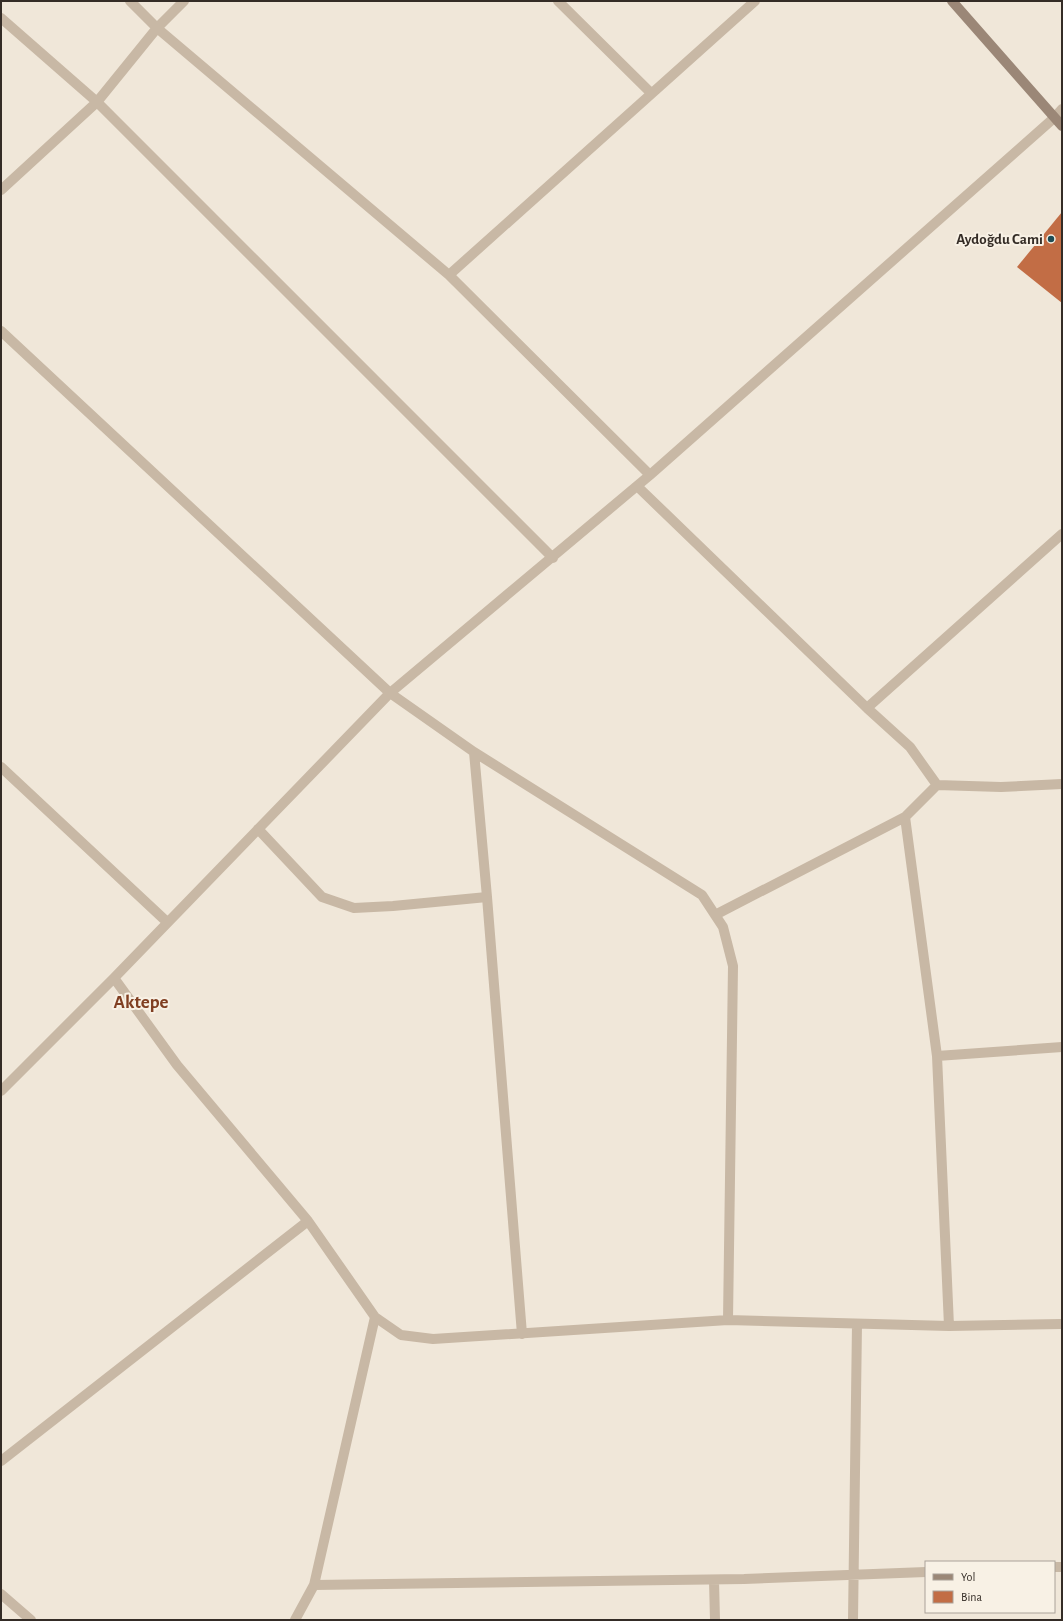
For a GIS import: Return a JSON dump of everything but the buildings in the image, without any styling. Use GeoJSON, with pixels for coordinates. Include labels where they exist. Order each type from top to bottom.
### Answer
{"type":"FeatureCollection","features":[{"type":"Feature","properties":{"kind":"main road"},"geometry":{"type":"LineString","coordinates":[[952,1],[1062,126]]}},
{"type":"Feature","properties":{"kind":"street"},"geometry":{"type":"LineString","coordinates":[[130,1],[156,28],[449,275],[650,475]]}},
{"type":"Feature","properties":{"kind":"street"},"geometry":{"type":"LineString","coordinates":[[1,190],[96,102],[156,28],[184,1]]}},
{"type":"Feature","properties":{"kind":"street"},"geometry":{"type":"LineString","coordinates":[[558,1],[651,93]]}},
{"type":"Feature","properties":{"kind":"street"},"geometry":{"type":"LineString","coordinates":[[449,275],[755,1]]}},
{"type":"Feature","properties":{"kind":"street"},"geometry":{"type":"LineString","coordinates":[[1,18],[96,102],[552,558]]}},
{"type":"Feature","properties":{"kind":"street"},"geometry":{"type":"LineString","coordinates":[[1,1091],[114,978],[390,693],[650,475],[1054,118],[1062,109]]}},
{"type":"Feature","properties":{"kind":"street"},"geometry":{"type":"LineString","coordinates":[[1,331],[390,693],[474,752],[702,895],[723,927],[733,966],[728,1320]]}},
{"type":"Feature","properties":{"kind":"street"},"geometry":{"type":"LineString","coordinates":[[637,486],[867,708],[910,747],[937,785]]}},
{"type":"Feature","properties":{"kind":"street"},"geometry":{"type":"LineString","coordinates":[[867,708],[1062,534]]}},
{"type":"Feature","properties":{"kind":"street"},"geometry":{"type":"LineString","coordinates":[[474,752],[488,897],[522,1334]]}},
{"type":"Feature","properties":{"kind":"street"},"geometry":{"type":"LineString","coordinates":[[1,767],[168,922]]}},
{"type":"Feature","properties":{"kind":"street"},"geometry":{"type":"LineString","coordinates":[[715,915],[905,817],[937,785],[1001,787],[1062,784]]}},
{"type":"Feature","properties":{"kind":"street"},"geometry":{"type":"LineString","coordinates":[[905,817],[937,1056],[949,1326]]}},
{"type":"Feature","properties":{"kind":"street"},"geometry":{"type":"LineString","coordinates":[[258,828],[322,896],[354,908],[488,897]]}},
{"type":"Feature","properties":{"kind":"street"},"geometry":{"type":"LineString","coordinates":[[114,978],[177,1065],[308,1221],[375,1317],[401,1335],[434,1339],[728,1320],[949,1326],[1062,1324]]}},
{"type":"Feature","properties":{"kind":"street"},"geometry":{"type":"LineString","coordinates":[[937,1056],[1062,1047]]}},
{"type":"Feature","properties":{"kind":"street"},"geometry":{"type":"LineString","coordinates":[[1,1461],[308,1221]]}},
{"type":"Feature","properties":{"kind":"street"},"geometry":{"type":"LineString","coordinates":[[295,1620],[314,1585],[375,1317]]}},
{"type":"Feature","properties":{"kind":"street"},"geometry":{"type":"LineString","coordinates":[[853,1620],[857,1324]]}},
{"type":"Feature","properties":{"kind":"street"},"geometry":{"type":"LineString","coordinates":[[314,1585],[714,1580],[925,1572]]}},
{"type":"Feature","properties":{"kind":"street"},"geometry":{"type":"LineString","coordinates":[[714,1580],[715,1620]]}},
{"type":"Feature","properties":{"kind":"street"},"geometry":{"type":"LineString","coordinates":[[1,1594],[31,1620]]}},
{"type":"Feature","properties":{"kind":"place","name":"Aydoğdu Cami"},"geometry":{"type":"Point","coordinates":[1051,239]}},
{"type":"Feature","properties":{"kind":"district","name":"Aktepe"},"geometry":{"type":"Point","coordinates":[141,1002]}}]}
